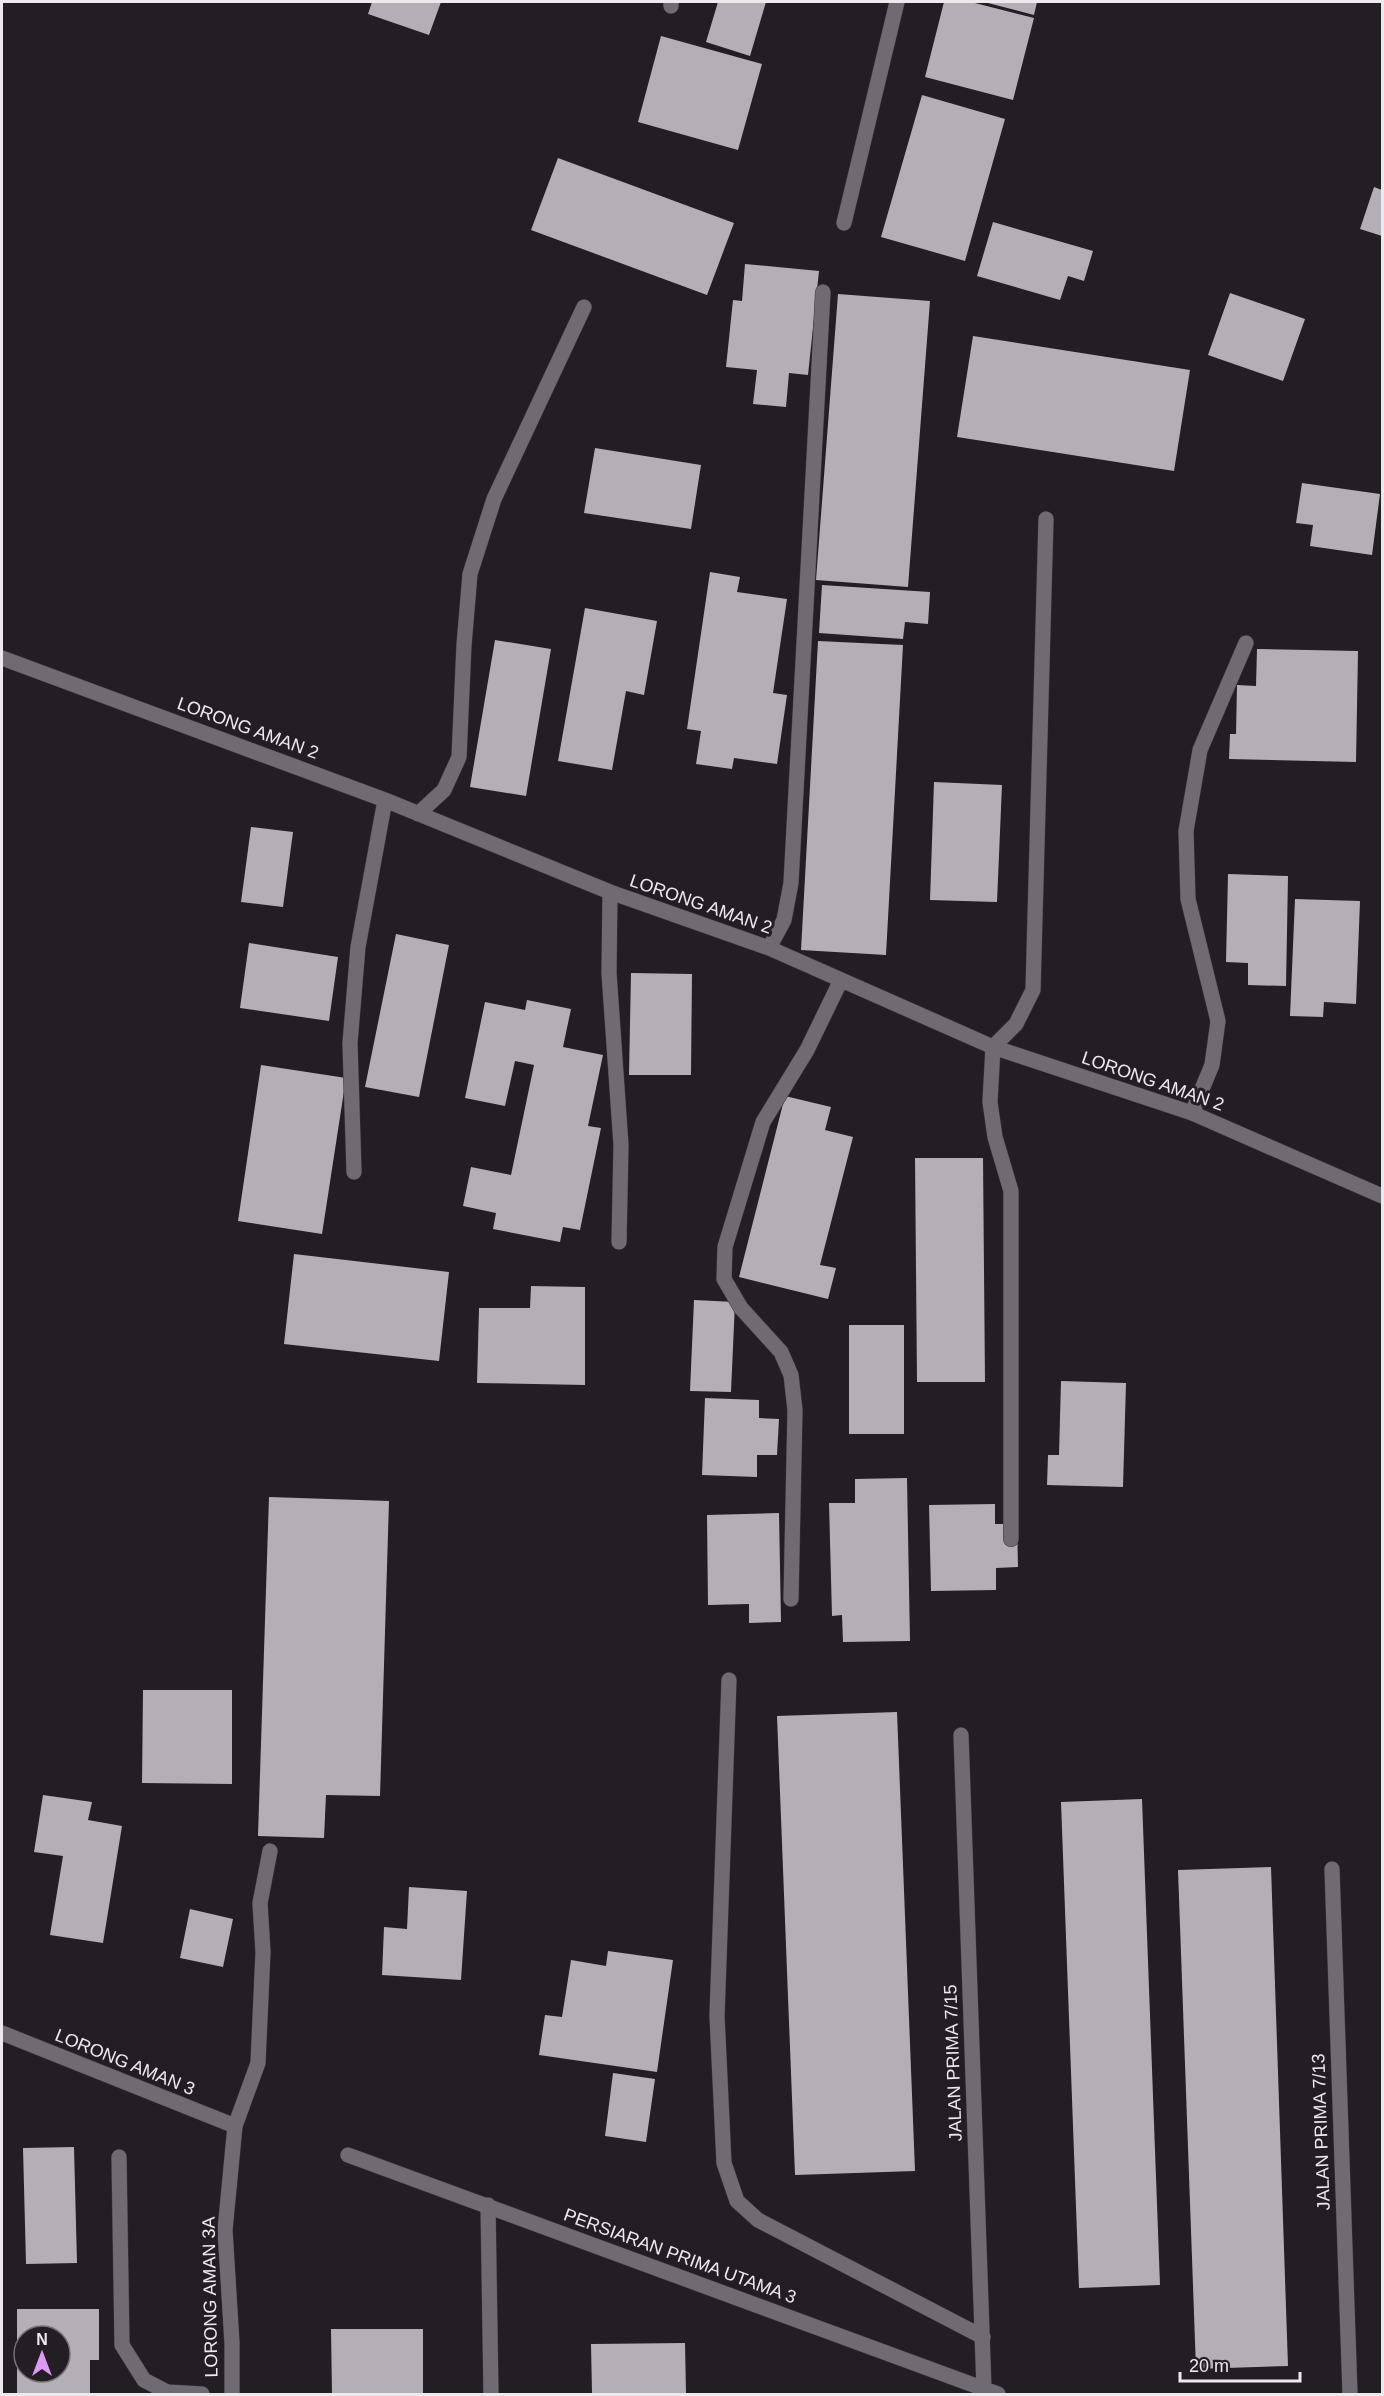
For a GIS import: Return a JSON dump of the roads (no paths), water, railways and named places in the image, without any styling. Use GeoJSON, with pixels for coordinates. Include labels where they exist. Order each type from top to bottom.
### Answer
{"type":"FeatureCollection","features":[{"type":"Feature","properties":{"kind":"street"},"geometry":{"type":"LineString","coordinates":[[844,224],[897,2]]}},
{"type":"Feature","properties":{"kind":"street"},"geometry":{"type":"LineString","coordinates":[[769,948],[784,920],[791,883],[823,292]]}},
{"type":"Feature","properties":{"kind":"street"},"geometry":{"type":"LineString","coordinates":[[418,814],[444,790],[459,757],[470,574],[490,510],[584,307]]}},
{"type":"Feature","properties":{"kind":"street"},"geometry":{"type":"LineString","coordinates":[[1011,1539],[1011,1191],[996,1137],[990,1102],[993,1047],[1016,1024],[1033,990],[1046,519]]}},
{"type":"Feature","properties":{"kind":"street"},"geometry":{"type":"LineString","coordinates":[[1192,1113],[1212,1065],[1218,1021],[1188,899],[1186,831],[1200,750],[1246,643]]}},
{"type":"Feature","properties":{"kind":"street","name":"LORONG AMAN 2"},"geometry":{"type":"LineString","coordinates":[[2,658],[385,800],[610,892],[769,948],[993,1047],[1192,1113],[1383,1196]]}},
{"type":"Feature","properties":{"kind":"street"},"geometry":{"type":"LineString","coordinates":[[354,1172],[350,1044],[358,947],[385,800]]}},
{"type":"Feature","properties":{"kind":"street"},"geometry":{"type":"LineString","coordinates":[[610,892],[609,973],[621,1145],[619,1242]]}},
{"type":"Feature","properties":{"kind":"street"},"geometry":{"type":"LineString","coordinates":[[791,1599],[795,1410],[791,1375],[781,1352],[741,1308],[724,1279],[725,1246],[763,1122],[807,1050],[841,980]]}},
{"type":"Feature","properties":{"kind":"street"},"geometry":{"type":"LineString","coordinates":[[729,1680],[717,2016],[724,2163],[737,2200],[758,2220],[983,2337]]}},
{"type":"Feature","properties":{"kind":"street","name":"JALAN PRIMA 7/15"},"geometry":{"type":"LineString","coordinates":[[961,1735],[983,2337],[991,2392]]}},
{"type":"Feature","properties":{"kind":"street","name":"LORONG AMAN 3A"},"geometry":{"type":"LineString","coordinates":[[232,2394],[232,2343],[225,2230],[235,2126],[258,2062],[263,1952],[260,1903],[270,1851]]}},
{"type":"Feature","properties":{"kind":"street","name":"JALAN PRIMA 7/13"},"geometry":{"type":"LineString","coordinates":[[1332,1869],[1350,2394]]}},
{"type":"Feature","properties":{"kind":"street","name":"LORONG AMAN 3"},"geometry":{"type":"LineString","coordinates":[[2,2033],[235,2126]]}},
{"type":"Feature","properties":{"kind":"street","name":"PERSIARAN PRIMA UTAMA 3"},"geometry":{"type":"LineString","coordinates":[[348,2155],[991,2392]]}},
{"type":"Feature","properties":{"kind":"street"},"geometry":{"type":"LineString","coordinates":[[119,2157],[122,2344],[144,2380],[167,2392],[202,2394]]}},
{"type":"Feature","properties":{"kind":"street"},"geometry":{"type":"LineString","coordinates":[[488,2205],[491,2394]]}}]}
